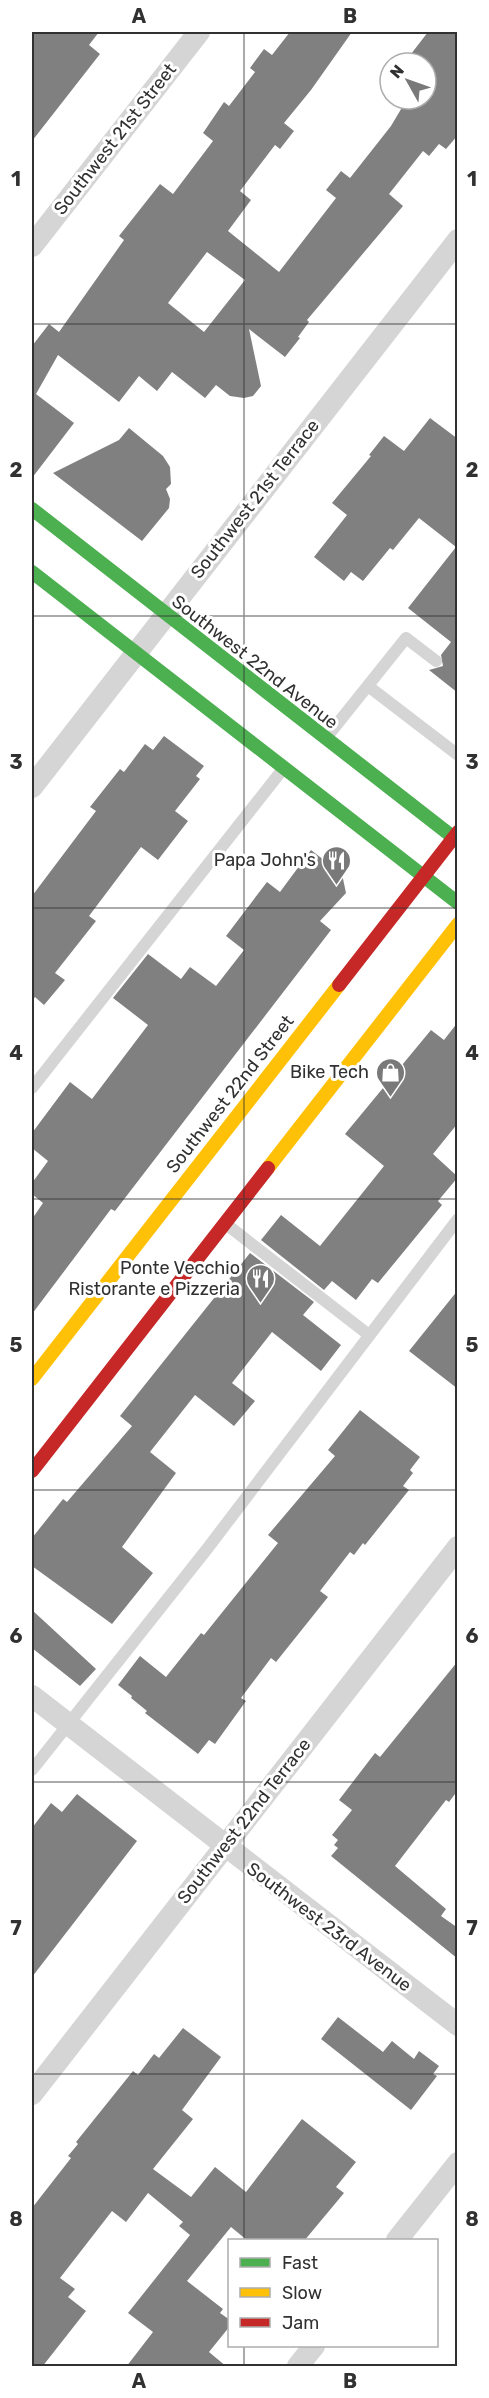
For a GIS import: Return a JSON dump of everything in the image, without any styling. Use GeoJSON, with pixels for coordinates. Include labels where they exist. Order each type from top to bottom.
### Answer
{"type":"FeatureCollection","features":[{"type":"Feature","properties":{"kind":"main road","name":"Southwest 22nd Avenue"},"geometry":{"type":"LineString","coordinates":[[32,509],[325,739],[456,837]]}},
{"type":"Feature","properties":{"kind":"main road"},"geometry":{"type":"LineString","coordinates":[[32,572],[458,903]]}},
{"type":"Feature","properties":{"kind":"main road","name":"Southwest 22nd Street"},"geometry":{"type":"LineString","coordinates":[[32,1379],[423,876],[456,837]]}},
{"type":"Feature","properties":{"kind":"main road"},"geometry":{"type":"LineString","coordinates":[[32,1471],[458,924]]}},
{"type":"Feature","properties":{"kind":"street","name":"Southwest 21st Street"},"geometry":{"type":"LineString","coordinates":[[32,246],[199,32]]}},
{"type":"Feature","properties":{"kind":"street","name":"Southwest 21st Terrace"},"geometry":{"type":"LineString","coordinates":[[32,787],[458,240]]}},
{"type":"Feature","properties":{"kind":"street","name":"Southwest 22nd Terrace"},"geometry":{"type":"LineString","coordinates":[[32,2094],[458,1547]]}},
{"type":"Feature","properties":{"kind":"street","name":"Southwest 23rd Avenue"},"geometry":{"type":"LineString","coordinates":[[32,1698],[458,2025]]}},
{"type":"Feature","properties":{"kind":"street"},"geometry":{"type":"LineString","coordinates":[[399,2239],[458,2163]]}},
{"type":"Feature","properties":{"kind":"street"},"geometry":{"type":"LineString","coordinates":[[298,2367],[313,2347]]}},
{"type":"Feature","properties":{"kind":"lane"},"geometry":{"type":"LineString","coordinates":[[325,739],[406,638],[436,662]]}},
{"type":"Feature","properties":{"kind":"lane"},"geometry":{"type":"LineString","coordinates":[[368,686],[458,755]]}},
{"type":"Feature","properties":{"kind":"lane"},"geometry":{"type":"LineString","coordinates":[[32,1088],[284,768]]}},
{"type":"Feature","properties":{"kind":"lane"},"geometry":{"type":"LineString","coordinates":[[32,1770],[458,1219]]}},
{"type":"Feature","properties":{"kind":"lane"},"geometry":{"type":"LineString","coordinates":[[225,1223],[369,1335]]}},
{"type":"Feature","properties":{"kind":"building"},"geometry":{"type":"Polygon","coordinates":[[[32,32],[99,32],[89,45],[100,54],[32,141],[32,32]]]}},
{"type":"Feature","properties":{"kind":"building"},"geometry":{"type":"Polygon","coordinates":[[[290,32],[352,32],[311,90],[284,123],[294,131],[280,149],[275,145],[240,191],[251,200],[228,231],[279,272],[336,198],[326,190],[341,171],[350,178],[391,126],[400,111],[438,111],[438,51],[413,51],[428,32],[458,32],[458,135],[446,149],[439,144],[429,156],[423,151],[389,194],[403,206],[307,320],[309,322],[298,337],[300,338],[285,357],[249,329],[261,386],[253,396],[244,398],[230,396],[216,385],[205,398],[172,372],[157,391],[139,376],[119,402],[58,355],[36,394],[74,423],[32,478],[32,346],[49,324],[59,332],[124,240],[119,236],[160,184],[173,194],[213,141],[203,133],[224,102],[229,106],[255,72],[250,68],[264,49],[272,55],[290,32]],[[207,252],[168,303],[204,332],[245,280],[207,252]]]}},
{"type":"Feature","properties":{"kind":"building"},"geometry":{"type":"Polygon","coordinates":[[[430,418],[458,439],[458,693],[429,670],[443,666],[441,655],[451,642],[408,608],[456,547],[419,518],[393,550],[390,548],[363,581],[351,572],[344,581],[314,557],[347,515],[332,503],[371,456],[369,455],[384,436],[404,451],[430,418]]]}},
{"type":"Feature","properties":{"kind":"building"},"geometry":{"type":"Polygon","coordinates":[[[129,428],[163,456],[170,467],[171,484],[166,489],[170,499],[169,508],[142,541],[53,473],[119,440],[129,428]]]}},
{"type":"Feature","properties":{"kind":"building"},"geometry":{"type":"Polygon","coordinates":[[[164,736],[204,766],[196,776],[200,779],[175,811],[188,821],[158,860],[141,847],[89,916],[96,921],[55,973],[65,980],[44,1005],[35,997],[32,1002],[32,896],[96,811],[90,807],[120,769],[124,772],[145,744],[153,750],[164,736]]]}},
{"type":"Feature","properties":{"kind":"building"},"geometry":{"type":"Polygon","coordinates":[[[311,850],[342,874],[346,893],[320,921],[331,930],[115,1211],[111,1209],[32,1314],[32,1219],[43,1203],[32,1194],[32,1183],[48,1161],[32,1148],[32,1133],[70,1082],[92,1099],[148,1025],[113,998],[148,954],[181,979],[190,967],[216,986],[244,950],[226,936],[267,882],[280,892],[311,850]]]}},
{"type":"Feature","properties":{"kind":"building"},"geometry":{"type":"Polygon","coordinates":[[[458,1022],[458,1123],[433,1154],[458,1177],[438,1201],[442,1205],[378,1283],[372,1279],[356,1300],[332,1281],[324,1290],[261,1240],[281,1215],[320,1246],[384,1166],[345,1134],[431,1030],[444,1040],[458,1022]]]}},
{"type":"Feature","properties":{"kind":"building"},"geometry":{"type":"Polygon","coordinates":[[[250,1253],[314,1302],[303,1315],[341,1345],[321,1371],[272,1332],[232,1383],[255,1401],[234,1426],[195,1395],[150,1452],[176,1473],[122,1547],[153,1573],[112,1624],[32,1566],[32,1538],[63,1499],[67,1502],[132,1426],[120,1416],[250,1253]]]}},
{"type":"Feature","properties":{"kind":"building"},"geometry":{"type":"Polygon","coordinates":[[[458,1290],[458,1389],[409,1351],[458,1290]]]}},
{"type":"Feature","properties":{"kind":"building"},"geometry":{"type":"Polygon","coordinates":[[[360,1410],[420,1457],[410,1470],[413,1473],[403,1486],[409,1490],[365,1545],[363,1543],[354,1555],[350,1552],[320,1591],[328,1597],[276,1662],[271,1658],[241,1698],[246,1701],[215,1744],[209,1740],[198,1754],[145,1713],[147,1711],[118,1685],[140,1656],[166,1677],[201,1633],[204,1635],[278,1543],[268,1535],[335,1456],[328,1450],[360,1410]]]}},
{"type":"Feature","properties":{"kind":"building"},"geometry":{"type":"Polygon","coordinates":[[[32,1610],[96,1669],[80,1686],[32,1648],[32,1610]]]}},
{"type":"Feature","properties":{"kind":"building"},"geometry":{"type":"Polygon","coordinates":[[[458,1661],[458,1790],[449,1802],[446,1800],[395,1866],[446,1909],[441,1916],[458,1928],[458,1959],[331,1856],[338,1848],[334,1845],[338,1840],[332,1835],[352,1810],[339,1800],[375,1753],[380,1757],[458,1661]]]}},
{"type":"Feature","properties":{"kind":"building"},"geometry":{"type":"Polygon","coordinates":[[[77,1794],[137,1841],[32,1977],[32,1828],[51,1803],[62,1812],[77,1794]]]}},
{"type":"Feature","properties":{"kind":"building"},"geometry":{"type":"Polygon","coordinates":[[[338,2017],[383,2052],[392,2041],[414,2059],[419,2051],[439,2066],[433,2074],[437,2076],[411,2110],[321,2039],[338,2017]]]}},
{"type":"Feature","properties":{"kind":"building"},"geometry":{"type":"Polygon","coordinates":[[[183,2028],[221,2057],[182,2110],[193,2119],[153,2169],[191,2197],[215,2167],[246,2192],[302,2119],[356,2162],[336,2187],[344,2193],[306,2239],[246,2239],[231,2227],[187,2281],[223,2309],[220,2313],[228,2319],[228,2328],[209,2352],[227,2367],[126,2367],[153,2332],[128,2313],[190,2235],[179,2226],[183,2222],[148,2193],[126,2222],[112,2211],[60,2278],[75,2289],[68,2297],[86,2311],[42,2367],[32,2367],[32,2208],[71,2158],[68,2156],[78,2144],[76,2142],[133,2071],[138,2075],[154,2054],[159,2058],[183,2028]]]}},
{"type":"Feature","properties":{"kind":"traffic: fast"},"geometry":{"type":"LineString","coordinates":[[32,509],[458,841]]}},
{"type":"Feature","properties":{"kind":"traffic: fast"},"geometry":{"type":"LineString","coordinates":[[32,572],[458,903]]}},
{"type":"Feature","properties":{"kind":"traffic: slow"},"geometry":{"type":"LineString","coordinates":[[268,1168],[458,924]]}},
{"type":"Feature","properties":{"kind":"traffic: slow"},"geometry":{"type":"LineString","coordinates":[[32,1379],[339,985]]}},
{"type":"Feature","properties":{"kind":"traffic: jam"},"geometry":{"type":"LineString","coordinates":[[339,985],[458,832]]}},
{"type":"Feature","properties":{"kind":"traffic: jam"},"geometry":{"type":"LineString","coordinates":[[32,1471],[268,1168]]}},
{"type":"Feature","properties":{"kind":"place","name":"Papa John's"},"geometry":{"type":"Point","coordinates":[337,886]}},
{"type":"Feature","properties":{"kind":"place","name":"Bike Tech"},"geometry":{"type":"Point","coordinates":[390,1098]}},
{"type":"Feature","properties":{"kind":"place","name":"Ponte Vecchio Ristorante e Pizzeria"},"geometry":{"type":"Point","coordinates":[261,1304]}}]}
